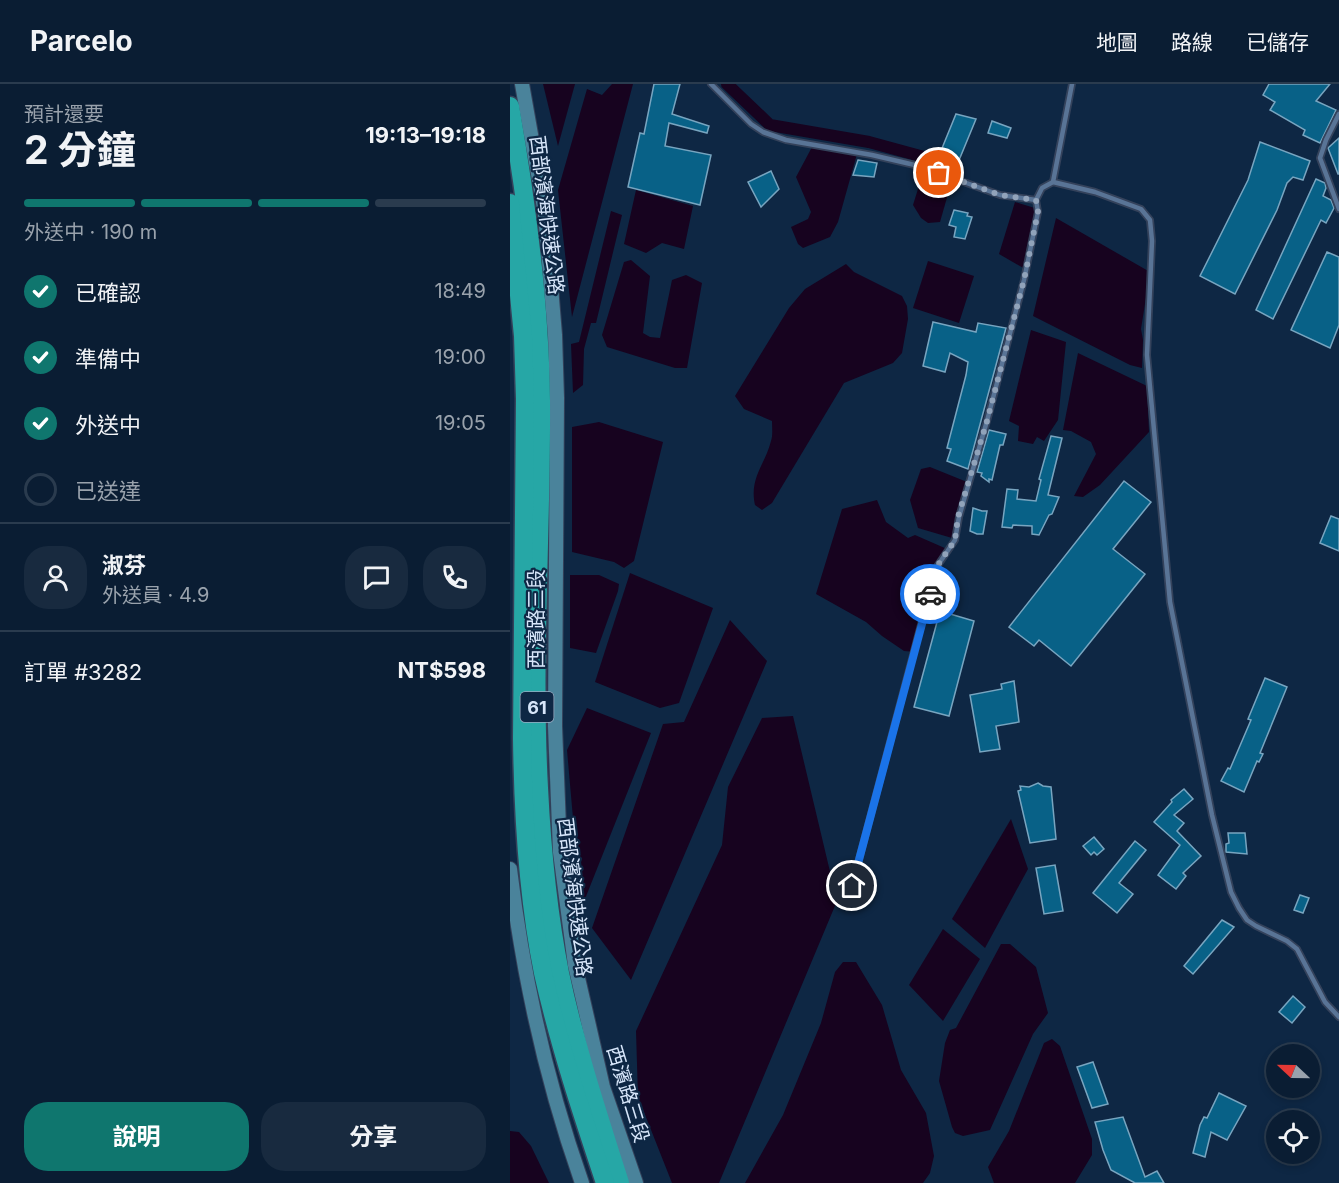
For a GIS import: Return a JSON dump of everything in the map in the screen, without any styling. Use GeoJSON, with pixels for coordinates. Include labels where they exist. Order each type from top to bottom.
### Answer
{"type":"FeatureCollection","features":[{"type":"Feature","properties":{"kind":"highway","name":"西部濱海快速公路"},"geometry":{"type":"LineString","coordinates":[[510,106],[525,389],[522,738],[527,846],[543,973],[576,1098],[604,1183]]}},
{"type":"Feature","properties":{"kind":"highway","name":"西部濱海快速公路"},"geometry":{"type":"LineString","coordinates":[[517,215],[534,275],[541,397],[536,730],[550,912],[560,972],[572,1023],[591,1093],[620,1183]]}},
{"type":"Feature","properties":{"kind":"street","name":"西濱路三段"},"geometry":{"type":"LineString","coordinates":[[522,84],[545,213],[555,335],[557,410],[555,726],[560,852],[576,965],[589,1029],[603,1087],[636,1183]]}},
{"type":"Feature","properties":{"kind":"street"},"geometry":{"type":"LineString","coordinates":[[510,869],[525,971],[538,1030],[554,1096],[582,1183]]}},
{"type":"Feature","properties":{"kind":"lane"},"geometry":{"type":"LineString","coordinates":[[711,84],[751,124],[763,132],[786,140],[919,166],[1000,195],[1036,200]]}},
{"type":"Feature","properties":{"kind":"lane"},"geometry":{"type":"LineString","coordinates":[[1053,182],[1072,84]]}},
{"type":"Feature","properties":{"kind":"lane"},"geometry":{"type":"LineString","coordinates":[[1339,114],[1320,158],[1339,209]]}},
{"type":"Feature","properties":{"kind":"lane"},"geometry":{"type":"LineString","coordinates":[[852,886],[936,568],[955,540],[958,517],[987,421],[1024,280],[1038,212],[1036,200],[1042,188],[1053,182],[1095,192],[1142,209],[1150,220],[1152,241],[1147,355],[1170,602],[1212,815],[1231,892],[1247,920],[1287,941],[1297,949],[1325,1002],[1339,1017]]}},
{"type":"Feature","properties":{"kind":"shaded area"},"geometry":{"type":"Polygon","coordinates":[[[543,84],[575,84],[558,146],[543,84]]]}},
{"type":"Feature","properties":{"kind":"shaded area"},"geometry":{"type":"Polygon","coordinates":[[[612,84],[633,84],[572,317],[558,190],[587,89],[602,95],[612,84]]]}},
{"type":"Feature","properties":{"kind":"shaded area"},"geometry":{"type":"Polygon","coordinates":[[[820,146],[857,154],[838,222],[830,237],[803,248],[798,244],[791,227],[808,219],[811,212],[796,177],[812,147],[820,146]]]}},
{"type":"Feature","properties":{"kind":"shaded area"},"geometry":{"type":"Polygon","coordinates":[[[922,176],[950,187],[940,222],[928,223],[921,218],[913,205],[922,176]]]}},
{"type":"Feature","properties":{"kind":"shaded area"},"geometry":{"type":"Polygon","coordinates":[[[636,190],[693,206],[684,249],[662,243],[646,253],[624,244],[636,190]]]}},
{"type":"Feature","properties":{"kind":"shaded area"},"geometry":{"type":"Polygon","coordinates":[[[1015,202],[1038,209],[1025,269],[999,254],[1015,202]]]}},
{"type":"Feature","properties":{"kind":"shaded area"},"geometry":{"type":"Polygon","coordinates":[[[611,211],[622,215],[596,323],[591,323],[584,349],[583,385],[573,393],[571,344],[579,342],[611,211]]]}},
{"type":"Feature","properties":{"kind":"shaded area"},"geometry":{"type":"Polygon","coordinates":[[[1056,218],[1150,272],[1141,329],[1142,368],[1130,365],[1033,316],[1056,218]]]}},
{"type":"Feature","properties":{"kind":"shaded area"},"geometry":{"type":"Polygon","coordinates":[[[631,260],[650,276],[643,333],[650,337],[660,338],[672,280],[686,275],[702,283],[687,368],[675,368],[607,347],[602,335],[624,262],[631,260]]]}},
{"type":"Feature","properties":{"kind":"shaded area"},"geometry":{"type":"Polygon","coordinates":[[[928,261],[974,276],[959,323],[913,308],[928,261]]]}},
{"type":"Feature","properties":{"kind":"shaded area"},"geometry":{"type":"Polygon","coordinates":[[[846,264],[854,272],[902,296],[907,306],[908,319],[902,353],[893,363],[844,383],[772,503],[762,510],[755,505],[754,487],[771,441],[772,421],[744,409],[735,396],[789,308],[805,289],[846,264]]]}},
{"type":"Feature","properties":{"kind":"shaded area"},"geometry":{"type":"Polygon","coordinates":[[[1031,330],[1066,342],[1058,420],[1044,441],[1037,437],[1033,444],[1018,441],[1019,426],[1009,421],[1031,330]]]}},
{"type":"Feature","properties":{"kind":"shaded area"},"geometry":{"type":"Polygon","coordinates":[[[1078,353],[1147,386],[1149,432],[1100,485],[1083,497],[1074,496],[1096,454],[1091,442],[1071,431],[1063,430],[1078,353]]]}},
{"type":"Feature","properties":{"kind":"shaded area"},"geometry":{"type":"Polygon","coordinates":[[[599,422],[663,442],[634,561],[624,568],[614,562],[572,552],[572,427],[599,422]]]}},
{"type":"Feature","properties":{"kind":"shaded area"},"geometry":{"type":"Polygon","coordinates":[[[930,467],[967,482],[952,538],[918,528],[910,500],[921,469],[930,467]]]}},
{"type":"Feature","properties":{"kind":"shaded area"},"geometry":{"type":"Polygon","coordinates":[[[877,500],[886,522],[908,538],[915,535],[947,549],[940,561],[916,652],[904,651],[866,622],[816,594],[842,509],[877,500]]]}},
{"type":"Feature","properties":{"kind":"shaded area"},"geometry":{"type":"Polygon","coordinates":[[[630,573],[713,608],[679,703],[660,708],[595,682],[630,573]]]}},
{"type":"Feature","properties":{"kind":"shaded area"},"geometry":{"type":"Polygon","coordinates":[[[570,575],[599,575],[619,584],[596,653],[570,648],[570,575]]]}},
{"type":"Feature","properties":{"kind":"shaded area"},"geometry":{"type":"Polygon","coordinates":[[[730,620],[767,661],[631,980],[592,928],[663,724],[684,722],[730,620]]]}},
{"type":"Feature","properties":{"kind":"shaded area"},"geometry":{"type":"Polygon","coordinates":[[[587,708],[651,733],[581,909],[567,750],[587,708]]]}},
{"type":"Feature","properties":{"kind":"shaded area"},"geometry":{"type":"Polygon","coordinates":[[[793,716],[837,901],[719,1183],[672,1183],[638,1097],[636,1031],[722,845],[728,787],[762,718],[793,716]]]}},
{"type":"Feature","properties":{"kind":"shaded area"},"geometry":{"type":"Polygon","coordinates":[[[1011,819],[1028,869],[985,948],[952,919],[1011,819]]]}},
{"type":"Feature","properties":{"kind":"shaded area"},"geometry":{"type":"Polygon","coordinates":[[[943,929],[980,959],[943,1021],[909,985],[943,929]]]}},
{"type":"Feature","properties":{"kind":"shaded area"},"geometry":{"type":"Polygon","coordinates":[[[1001,944],[1010,944],[1036,967],[1048,1013],[1033,1034],[990,1130],[963,1136],[955,1133],[952,1127],[939,1081],[945,1043],[950,1030],[956,1028],[1001,944]]]}},
{"type":"Feature","properties":{"kind":"shaded area"},"geometry":{"type":"Polygon","coordinates":[[[843,962],[856,962],[882,1005],[901,1070],[926,1113],[934,1156],[930,1173],[923,1183],[745,1183],[783,1115],[821,1023],[835,972],[843,962]]]}},
{"type":"Feature","properties":{"kind":"shaded area"},"geometry":{"type":"Polygon","coordinates":[[[1052,1039],[1060,1046],[1092,1139],[1092,1155],[1075,1183],[994,1183],[988,1167],[1009,1131],[1044,1043],[1052,1039]]]}},
{"type":"Feature","properties":{"kind":"shaded area"},"geometry":{"type":"Polygon","coordinates":[[[510,1131],[519,1132],[531,1146],[549,1183],[510,1183],[510,1131]]]}},
{"type":"Feature","properties":{"kind":"building"},"geometry":{"type":"Polygon","coordinates":[[[654,84],[680,84],[672,114],[709,126],[707,133],[669,123],[665,146],[711,155],[700,205],[628,187],[640,133],[644,134],[654,84]]]}},
{"type":"Feature","properties":{"kind":"building"},"geometry":{"type":"Polygon","coordinates":[[[1269,84],[1330,84],[1316,101],[1336,110],[1320,143],[1303,135],[1305,130],[1270,110],[1275,102],[1263,95],[1269,84]]]}},
{"type":"Feature","properties":{"kind":"building"},"geometry":{"type":"Polygon","coordinates":[[[956,114],[976,119],[957,165],[938,158],[956,114]]]}},
{"type":"Feature","properties":{"kind":"building"},"geometry":{"type":"Polygon","coordinates":[[[992,121],[1011,128],[1007,138],[988,133],[992,121]]]}},
{"type":"Feature","properties":{"kind":"building"},"geometry":{"type":"Polygon","coordinates":[[[1339,138],[1339,174],[1338,174],[1328,148],[1339,138]]]}},
{"type":"Feature","properties":{"kind":"building"},"geometry":{"type":"Polygon","coordinates":[[[1260,142],[1310,161],[1303,180],[1293,177],[1287,183],[1277,210],[1235,294],[1200,276],[1248,180],[1260,142]]]}},
{"type":"Feature","properties":{"kind":"building"},"geometry":{"type":"Polygon","coordinates":[[[858,160],[877,163],[874,177],[853,175],[858,160]]]}},
{"type":"Feature","properties":{"kind":"building"},"geometry":{"type":"Polygon","coordinates":[[[771,171],[779,189],[761,207],[748,182],[771,171]]]}},
{"type":"Feature","properties":{"kind":"building"},"geometry":{"type":"Polygon","coordinates":[[[1316,179],[1325,183],[1323,196],[1331,200],[1334,208],[1326,223],[1321,220],[1273,319],[1256,310],[1316,179]]]}},
{"type":"Feature","properties":{"kind":"building"},"geometry":{"type":"Polygon","coordinates":[[[954,210],[968,213],[967,216],[972,217],[965,239],[954,237],[956,227],[949,225],[954,210]]]}},
{"type":"Feature","properties":{"kind":"building"},"geometry":{"type":"Polygon","coordinates":[[[1327,252],[1339,257],[1339,325],[1330,348],[1291,330],[1327,252]]]}},
{"type":"Feature","properties":{"kind":"building"},"geometry":{"type":"Polygon","coordinates":[[[933,322],[976,332],[978,323],[1006,328],[968,469],[947,461],[951,449],[947,448],[968,362],[950,353],[945,372],[923,366],[933,322]]]}},
{"type":"Feature","properties":{"kind":"building"},"geometry":{"type":"Polygon","coordinates":[[[989,430],[1006,434],[1003,445],[1000,445],[992,480],[989,479],[989,482],[981,476],[982,473],[977,472],[989,430]]]}},
{"type":"Feature","properties":{"kind":"building"},"geometry":{"type":"Polygon","coordinates":[[[1051,436],[1062,438],[1048,495],[1059,497],[1052,514],[1049,515],[1039,535],[1032,534],[1032,526],[1002,527],[1007,489],[1018,490],[1017,499],[1036,501],[1041,480],[1039,479],[1051,436]]]}},
{"type":"Feature","properties":{"kind":"building"},"geometry":{"type":"Polygon","coordinates":[[[1124,481],[1151,502],[1113,549],[1145,574],[1071,666],[1039,640],[1034,646],[1009,627],[1124,481]]]}},
{"type":"Feature","properties":{"kind":"building"},"geometry":{"type":"Polygon","coordinates":[[[973,508],[987,511],[983,534],[970,531],[973,508]]]}},
{"type":"Feature","properties":{"kind":"building"},"geometry":{"type":"Polygon","coordinates":[[[1331,516],[1339,519],[1339,551],[1320,543],[1331,516]]]}},
{"type":"Feature","properties":{"kind":"building"},"geometry":{"type":"Polygon","coordinates":[[[940,611],[974,621],[949,716],[914,707],[940,611]]]}},
{"type":"Feature","properties":{"kind":"building"},"geometry":{"type":"Polygon","coordinates":[[[1265,678],[1287,687],[1260,753],[1263,754],[1259,762],[1257,761],[1244,792],[1221,781],[1228,768],[1230,769],[1251,720],[1248,719],[1265,678]]]}},
{"type":"Feature","properties":{"kind":"building"},"geometry":{"type":"Polygon","coordinates":[[[1014,681],[1019,722],[996,726],[1000,749],[980,752],[970,695],[1002,689],[1001,684],[1014,681]]]}},
{"type":"Feature","properties":{"kind":"building"},"geometry":{"type":"Polygon","coordinates":[[[1038,783],[1051,787],[1056,839],[1030,843],[1018,791],[1021,790],[1020,786],[1029,787],[1038,783]]]}},
{"type":"Feature","properties":{"kind":"building"},"geometry":{"type":"Polygon","coordinates":[[[1184,789],[1193,799],[1174,815],[1184,823],[1177,831],[1201,856],[1183,873],[1186,876],[1176,889],[1158,875],[1180,845],[1154,822],[1172,802],[1171,800],[1184,789]]]}},
{"type":"Feature","properties":{"kind":"building"},"geometry":{"type":"Polygon","coordinates":[[[1228,833],[1245,833],[1247,854],[1226,852],[1226,844],[1229,843],[1228,833]]]}},
{"type":"Feature","properties":{"kind":"building"},"geometry":{"type":"Polygon","coordinates":[[[1094,837],[1104,849],[1097,855],[1094,852],[1091,855],[1083,846],[1094,837]]]}},
{"type":"Feature","properties":{"kind":"building"},"geometry":{"type":"Polygon","coordinates":[[[1135,841],[1146,850],[1119,883],[1133,894],[1117,913],[1093,893],[1135,841]]]}},
{"type":"Feature","properties":{"kind":"building"},"geometry":{"type":"Polygon","coordinates":[[[1055,865],[1063,911],[1044,914],[1036,868],[1055,865]]]}},
{"type":"Feature","properties":{"kind":"building"},"geometry":{"type":"Polygon","coordinates":[[[1300,895],[1309,898],[1303,913],[1294,910],[1300,895]]]}},
{"type":"Feature","properties":{"kind":"building"},"geometry":{"type":"Polygon","coordinates":[[[1222,920],[1234,927],[1193,974],[1184,966],[1222,920]]]}},
{"type":"Feature","properties":{"kind":"building"},"geometry":{"type":"Polygon","coordinates":[[[1293,996],[1305,1007],[1292,1023],[1279,1012],[1293,996]]]}},
{"type":"Feature","properties":{"kind":"building"},"geometry":{"type":"Polygon","coordinates":[[[1093,1062],[1108,1104],[1092,1108],[1077,1067],[1093,1062]]]}},
{"type":"Feature","properties":{"kind":"building"},"geometry":{"type":"Polygon","coordinates":[[[1219,1093],[1246,1106],[1227,1140],[1211,1132],[1205,1157],[1193,1153],[1200,1125],[1204,1117],[1207,1118],[1219,1093]]]}},
{"type":"Feature","properties":{"kind":"building"},"geometry":{"type":"Polygon","coordinates":[[[1123,1117],[1145,1177],[1157,1171],[1164,1183],[1135,1183],[1111,1170],[1095,1122],[1123,1117]]]}},
{"type":"Feature","properties":{"kind":"waterway"},"geometry":{"type":"LineString","coordinates":[[727,84],[770,125],[869,142],[935,160]]}},
{"type":"Feature","properties":{"kind":"way so far"},"geometry":{"type":"LineString","coordinates":[[930,594],[936,568],[955,540],[958,517],[987,421],[1024,280],[1038,212],[1036,200],[1000,195],[939,173]]}},
{"type":"Feature","properties":{"kind":"route"},"geometry":{"type":"LineString","coordinates":[[852,886],[930,594]]}}]}
